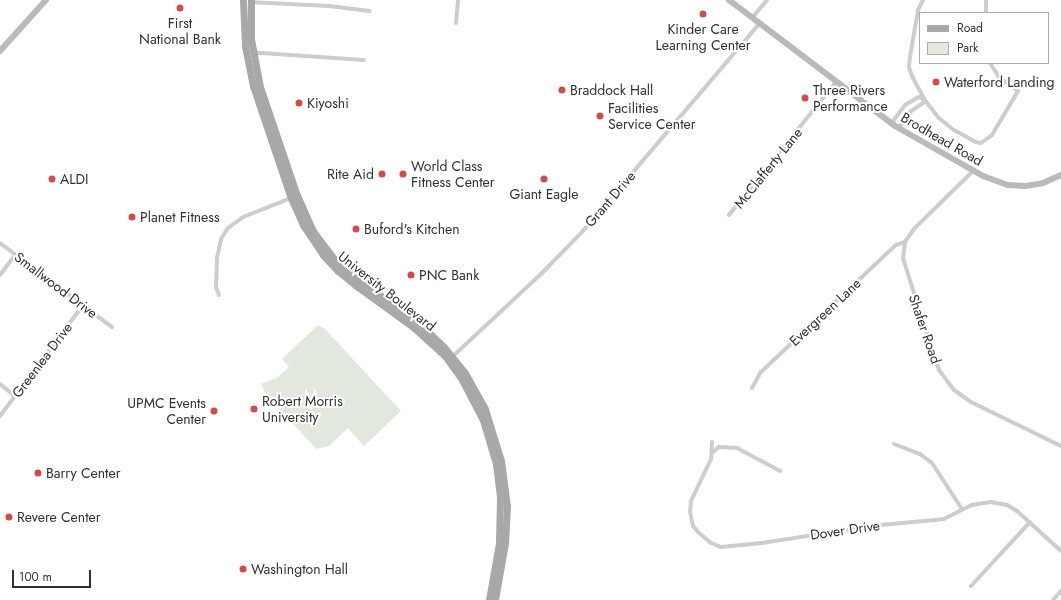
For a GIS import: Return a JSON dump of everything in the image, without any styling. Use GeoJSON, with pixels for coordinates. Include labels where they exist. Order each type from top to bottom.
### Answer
{"type":"FeatureCollection","features":[{"type":"Feature","properties":{"kind":"main road"},"geometry":{"type":"LineString","coordinates":[[0,51],[46,0]]}},
{"type":"Feature","properties":{"kind":"main road","name":"University Boulevard"},"geometry":{"type":"LineString","coordinates":[[243,0],[253,86],[291,198],[309,236],[330,263],[355,285],[422,334],[450,358],[477,406],[488,434],[496,464],[500,498],[500,530],[489,600]]}},
{"type":"Feature","properties":{"kind":"main road","name":"Brodhead Road"},"geometry":{"type":"LineString","coordinates":[[729,0],[895,126],[973,171],[995,182],[1016,186],[1038,184],[1061,175]]}},
{"type":"Feature","properties":{"kind":"main road","name":"University Boulevard"},"geometry":{"type":"LineString","coordinates":[[251,1],[249,52],[268,113],[296,193],[313,230],[326,250],[349,273],[419,323],[468,378],[485,409],[498,448],[504,477],[507,506],[506,533],[495,600]]}},
{"type":"Feature","properties":{"kind":"street"},"geometry":{"type":"LineString","coordinates":[[456,23],[458,0]]}},
{"type":"Feature","properties":{"kind":"street"},"geometry":{"type":"LineString","coordinates":[[751,18],[767,0]]}},
{"type":"Feature","properties":{"kind":"street"},"geometry":{"type":"LineString","coordinates":[[923,0],[918,10],[909,67],[924,99],[946,124],[963,136],[976,142],[982,142],[992,135],[1018,91],[999,77],[991,64]]}},
{"type":"Feature","properties":{"kind":"street"},"geometry":{"type":"LineString","coordinates":[[986,0],[986,12]]}},
{"type":"Feature","properties":{"kind":"street"},"geometry":{"type":"LineString","coordinates":[[251,1],[329,6],[370,11]]}},
{"type":"Feature","properties":{"kind":"street","name":"Grant Drive"},"geometry":{"type":"LineString","coordinates":[[450,358],[541,274],[582,232],[759,24]]}},
{"type":"Feature","properties":{"kind":"street"},"geometry":{"type":"LineString","coordinates":[[249,52],[364,60]]}},
{"type":"Feature","properties":{"kind":"street","name":"McClafferty Lane"},"geometry":{"type":"LineString","coordinates":[[729,215],[836,82]]}},
{"type":"Feature","properties":{"kind":"street"},"geometry":{"type":"LineString","coordinates":[[920,97],[924,99],[923,103],[911,111],[900,126],[895,126],[893,121],[905,104],[920,97]]}},
{"type":"Feature","properties":{"kind":"street"},"geometry":{"type":"LineString","coordinates":[[905,242],[914,229],[973,171]]}},
{"type":"Feature","properties":{"kind":"street"},"geometry":{"type":"LineString","coordinates":[[219,295],[216,287],[217,258],[221,239],[228,228],[243,217],[291,198]]}},
{"type":"Feature","properties":{"kind":"street","name":"Evergreen Lane"},"geometry":{"type":"LineString","coordinates":[[752,388],[761,372],[896,245],[905,242]]}},
{"type":"Feature","properties":{"kind":"street","name":"Shafer Road"},"geometry":{"type":"LineString","coordinates":[[905,242],[902,251],[904,264],[933,354],[939,370],[947,382],[966,399],[1061,446]]}},
{"type":"Feature","properties":{"kind":"street","name":"Smallwood Drive"},"geometry":{"type":"LineString","coordinates":[[0,243],[112,327]]}},
{"type":"Feature","properties":{"kind":"street"},"geometry":{"type":"LineString","coordinates":[[0,275],[15,255]]}},
{"type":"Feature","properties":{"kind":"street","name":"Greenlea Drive"},"geometry":{"type":"LineString","coordinates":[[0,416],[83,305]]}},
{"type":"Feature","properties":{"kind":"street"},"geometry":{"type":"LineString","coordinates":[[0,384],[15,396]]}},
{"type":"Feature","properties":{"kind":"street"},"geometry":{"type":"LineString","coordinates":[[712,442],[712,454]]}},
{"type":"Feature","properties":{"kind":"street"},"geometry":{"type":"LineString","coordinates":[[894,444],[920,454],[932,463],[962,509]]}},
{"type":"Feature","properties":{"kind":"street"},"geometry":{"type":"LineString","coordinates":[[712,454],[719,447],[737,448],[780,471]]}},
{"type":"Feature","properties":{"kind":"street","name":"Dover Drive"},"geometry":{"type":"LineString","coordinates":[[712,454],[692,501],[690,512],[693,526],[698,532],[711,543],[721,547],[762,543],[870,526],[944,519],[962,509],[978,503],[996,502],[1013,509],[1030,522],[1061,551]]}},
{"type":"Feature","properties":{"kind":"street"},"geometry":{"type":"LineString","coordinates":[[971,586],[1030,522]]}},
{"type":"Feature","properties":{"kind":"street"},"geometry":{"type":"LineString","coordinates":[[1053,600],[1061,591]]}},
{"type":"Feature","properties":{"kind":"green space"},"geometry":{"type":"Polygon","coordinates":[[[318,325],[325,329],[401,411],[364,446],[348,428],[329,446],[316,449],[266,394],[261,384],[278,377],[289,367],[282,359],[318,325]]]}},
{"type":"Feature","properties":{"kind":"place","name":"First National Bank"},"geometry":{"type":"Point","coordinates":[180,8]}},
{"type":"Feature","properties":{"kind":"place","name":"Kinder Care Learning Center"},"geometry":{"type":"Point","coordinates":[703,14]}},
{"type":"Feature","properties":{"kind":"place","name":"Waterford Landing"},"geometry":{"type":"Point","coordinates":[936,82]}},
{"type":"Feature","properties":{"kind":"place","name":"Braddock Hall"},"geometry":{"type":"Point","coordinates":[562,90]}},
{"type":"Feature","properties":{"kind":"place","name":"Three Rivers Performance"},"geometry":{"type":"Point","coordinates":[805,98]}},
{"type":"Feature","properties":{"kind":"place","name":"Kiyoshi"},"geometry":{"type":"Point","coordinates":[299,103]}},
{"type":"Feature","properties":{"kind":"place","name":"Facilities Service Center"},"geometry":{"type":"Point","coordinates":[600,116]}},
{"type":"Feature","properties":{"kind":"place","name":"Rite Aid"},"geometry":{"type":"Point","coordinates":[382,174]}},
{"type":"Feature","properties":{"kind":"place","name":"World Class Fitness Center"},"geometry":{"type":"Point","coordinates":[403,174]}},
{"type":"Feature","properties":{"kind":"place","name":"ALDI"},"geometry":{"type":"Point","coordinates":[52,179]}},
{"type":"Feature","properties":{"kind":"place","name":"Giant Eagle"},"geometry":{"type":"Point","coordinates":[544,179]}},
{"type":"Feature","properties":{"kind":"place","name":"Planet Fitness"},"geometry":{"type":"Point","coordinates":[132,217]}},
{"type":"Feature","properties":{"kind":"place","name":"Buford's Kitchen"},"geometry":{"type":"Point","coordinates":[356,229]}},
{"type":"Feature","properties":{"kind":"place","name":"PNC Bank"},"geometry":{"type":"Point","coordinates":[411,275]}},
{"type":"Feature","properties":{"kind":"place","name":"Robert Morris University"},"geometry":{"type":"Point","coordinates":[254,409]}},
{"type":"Feature","properties":{"kind":"place","name":"UPMC Events Center"},"geometry":{"type":"Point","coordinates":[214,411]}},
{"type":"Feature","properties":{"kind":"place","name":"Barry Center"},"geometry":{"type":"Point","coordinates":[38,473]}},
{"type":"Feature","properties":{"kind":"place","name":"Revere Center"},"geometry":{"type":"Point","coordinates":[9,517]}},
{"type":"Feature","properties":{"kind":"place","name":"Washington Hall"},"geometry":{"type":"Point","coordinates":[243,569]}}]}
